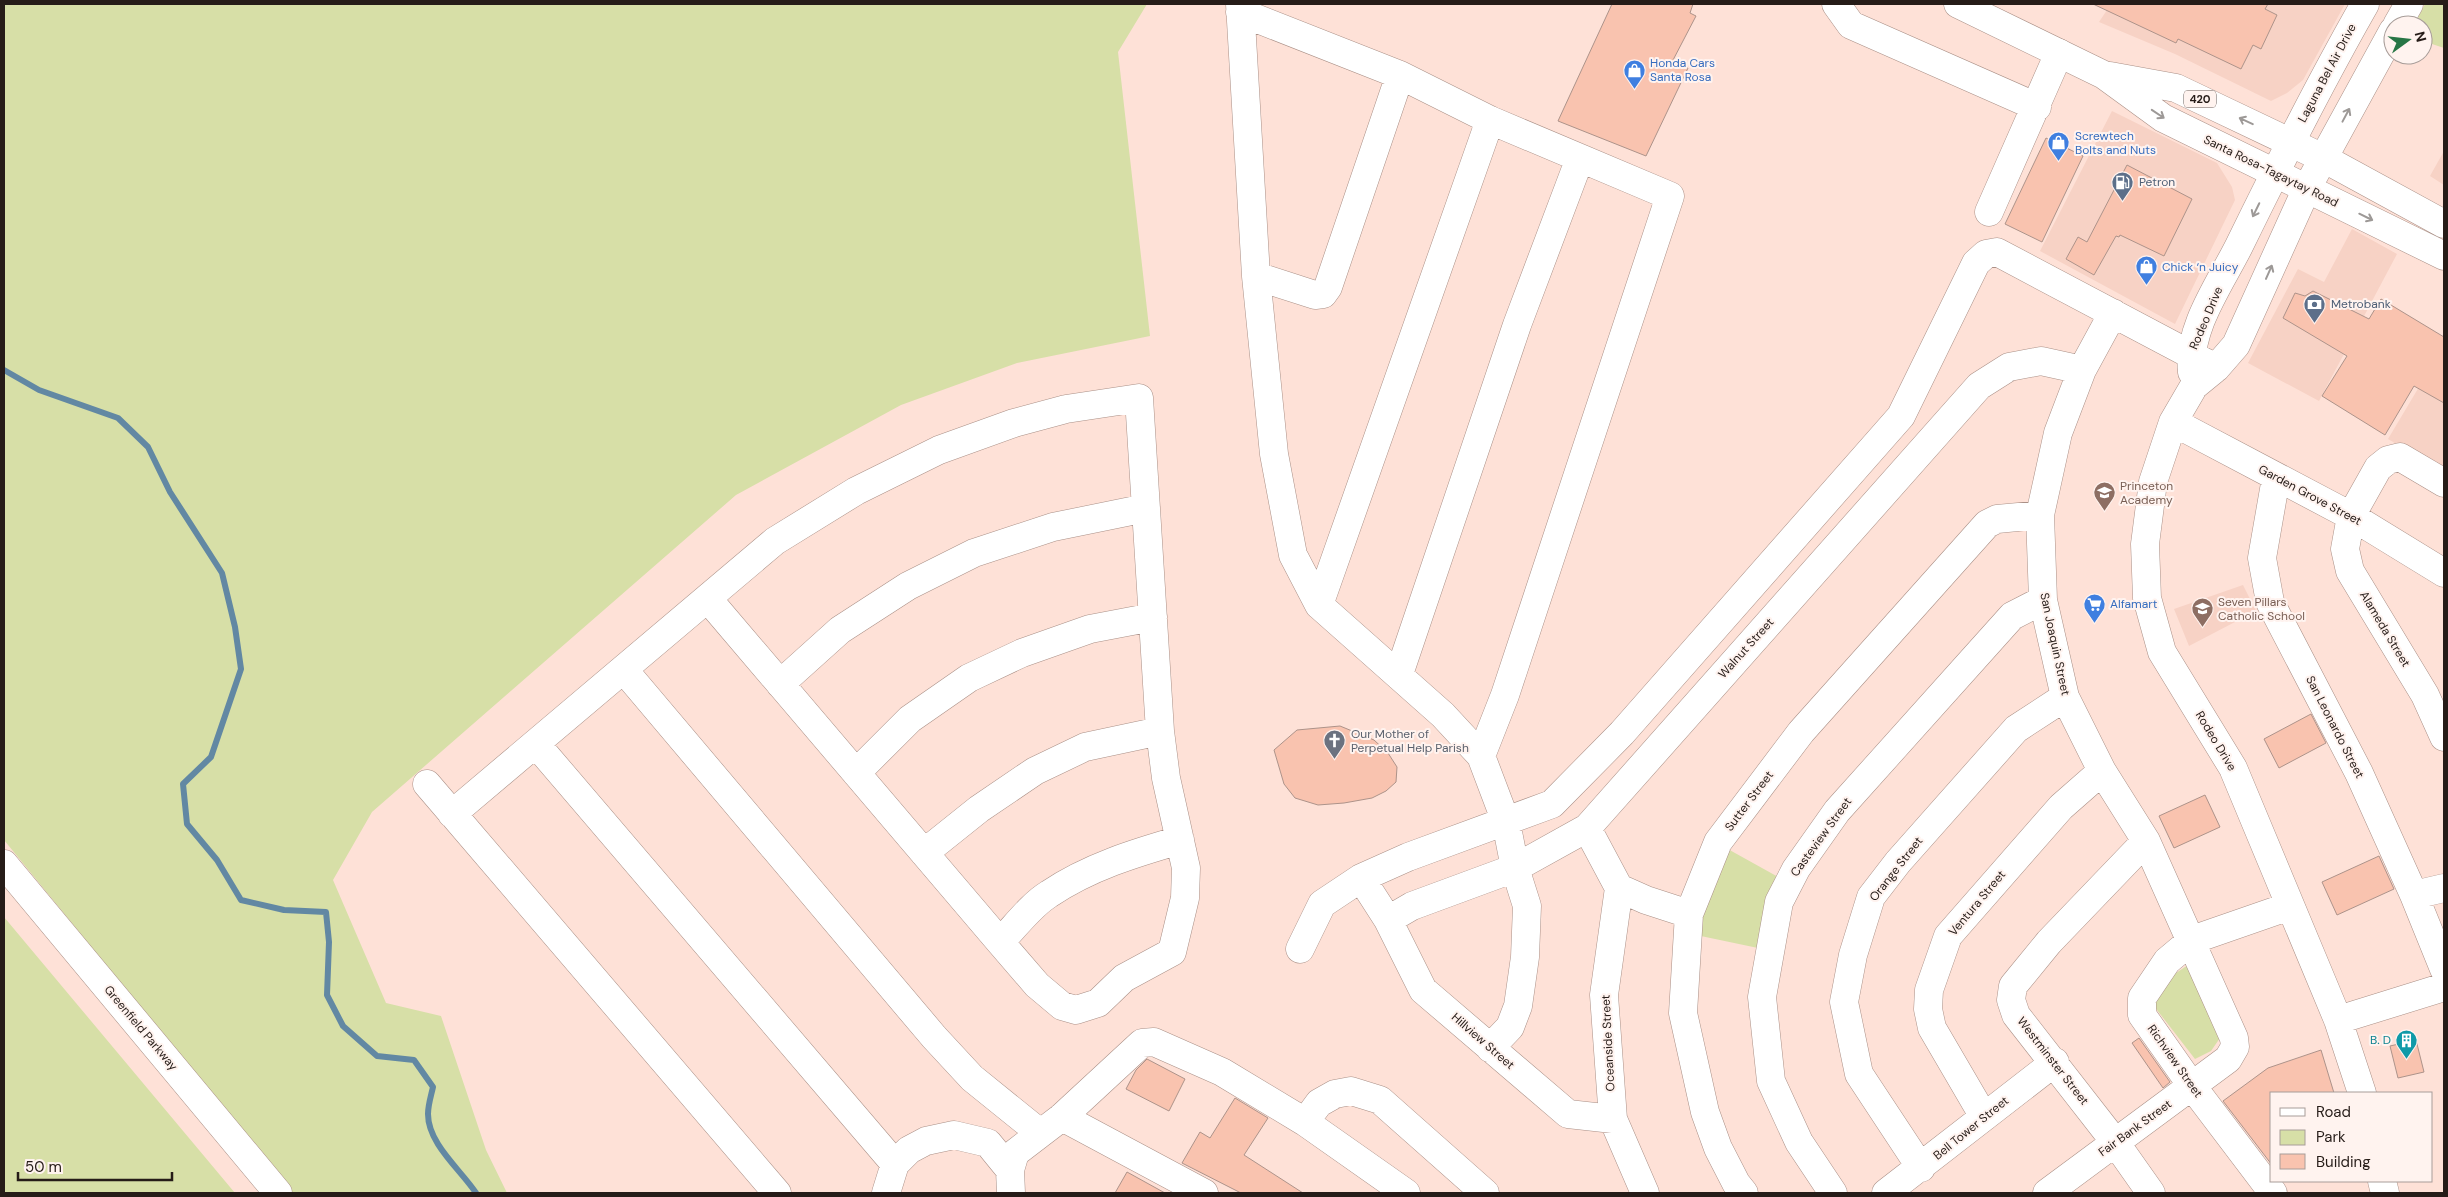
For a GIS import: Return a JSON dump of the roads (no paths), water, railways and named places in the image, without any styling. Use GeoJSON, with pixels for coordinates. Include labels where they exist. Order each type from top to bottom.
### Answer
{"type":"FeatureCollection","features":[{"type":"Feature","properties":{"kind":"street"},"geometry":{"type":"LineString","coordinates":[[1836,4],[1851,24],[2037,108]]}},
{"type":"Feature","properties":{"kind":"street","name":"Santa Rosa-Tagaytay Road"},"geometry":{"type":"LineString","coordinates":[[1958,4],[2104,75],[2163,118],[2444,256]]}},
{"type":"Feature","properties":{"kind":"street","name":"Laguna Bel Air Drive"},"geometry":{"type":"LineString","coordinates":[[2274,172],[2365,4]]}},
{"type":"Feature","properties":{"kind":"street"},"geometry":{"type":"LineString","coordinates":[[2402,15],[2409,4]]}},
{"type":"Feature","properties":{"kind":"street"},"geometry":{"type":"LineString","coordinates":[[1481,756],[1505,695],[1670,196],[1490,120],[1400,75],[1240,8],[1256,276],[1274,454],[1293,555],[1319,605],[1443,715],[1481,756],[1506,822],[1515,868],[1526,906],[1525,957],[1518,1006],[1510,1027],[1490,1048]]}},
{"type":"Feature","properties":{"kind":"street"},"geometry":{"type":"LineString","coordinates":[[2322,158],[2383,48]]}},
{"type":"Feature","properties":{"kind":"street"},"geometry":{"type":"LineString","coordinates":[[1989,212],[2037,108],[2059,53]]}},
{"type":"Feature","properties":{"kind":"street"},"geometry":{"type":"LineString","coordinates":[[2328,70],[2361,87]]}},
{"type":"Feature","properties":{"kind":"street"},"geometry":{"type":"LineString","coordinates":[[1256,276],[1315,295],[1323,294],[1328,287],[1400,75]]}},
{"type":"Feature","properties":{"kind":"street","name":"Santa Rosa-Tagaytay Road"},"geometry":{"type":"LineString","coordinates":[[2104,75],[2176,88],[2322,158],[2444,224]]}},
{"type":"Feature","properties":{"kind":"street"},"geometry":{"type":"LineString","coordinates":[[1319,605],[1490,120]]}},
{"type":"Feature","properties":{"kind":"street"},"geometry":{"type":"LineString","coordinates":[[1399,674],[1517,325],[1580,158]]}},
{"type":"Feature","properties":{"kind":"street","name":"Rodeo Drive"},"geometry":{"type":"LineString","coordinates":[[2322,158],[2306,188],[2236,345],[2216,368],[2194,386],[2173,422],[2153,482],[2145,544],[2147,598],[2162,652],[2233,768],[2338,1020],[2362,1092]]}},
{"type":"Feature","properties":{"kind":"street","name":"Rodeo Drive"},"geometry":{"type":"LineString","coordinates":[[2194,386],[2190,355],[2209,306],[2274,172]]}},
{"type":"Feature","properties":{"kind":"street"},"geometry":{"type":"LineString","coordinates":[[1300,949],[1322,904],[1361,878],[1408,857],[1552,804],[1622,733],[1901,416],[1976,263],[1986,254],[1997,252],[2216,368]]}},
{"type":"Feature","properties":{"kind":"street","name":"San Joaquin Street"},"geometry":{"type":"LineString","coordinates":[[2113,314],[2082,370],[2058,433],[2040,515],[2044,600],[2065,698],[2102,771],[2146,841],[2192,940],[2234,1038]]}},
{"type":"Feature","properties":{"kind":"street","name":"Walnut Street"},"geometry":{"type":"LineString","coordinates":[[1388,920],[1412,906],[1515,868],[1587,828],[1979,386],[2009,367],[2041,361],[2082,370]]}},
{"type":"Feature","properties":{"kind":"street"},"geometry":{"type":"LineString","coordinates":[[452,814],[775,541],[856,491],[939,450],[1014,423],[1066,408],[1139,398],[1160,731],[1166,778],[1186,868],[1185,898],[1172,952],[1124,978],[1098,1003],[1076,1010],[1062,1006],[1037,985],[708,599]]}},
{"type":"Feature","properties":{"kind":"street","name":"Garden Grove Street"},"geometry":{"type":"LineString","coordinates":[[2173,422],[2351,516],[2444,573]]}},
{"type":"Feature","properties":{"kind":"street"},"geometry":{"type":"LineString","coordinates":[[2351,516],[2378,468],[2388,460],[2400,457],[2444,483]]}},
{"type":"Feature","properties":{"kind":"street","name":"San Leonardo Street"},"geometry":{"type":"LineString","coordinates":[[2276,478],[2262,558],[2270,602],[2359,772],[2414,895],[2444,969]]}},
{"type":"Feature","properties":{"kind":"street"},"geometry":{"type":"LineString","coordinates":[[780,684],[840,630],[908,586],[974,553],[1053,527],[1146,508]]}},
{"type":"Feature","properties":{"kind":"street","name":"Sutter Street"},"geometry":{"type":"LineString","coordinates":[[1744,1193],[1736,1183],[1718,1148],[1705,1112],[1683,1013],[1689,914],[1718,842],[1802,732],[1986,524],[1997,519],[2040,515]]}},
{"type":"Feature","properties":{"kind":"street","name":"Alameda Street"},"geometry":{"type":"LineString","coordinates":[[2351,516],[2346,549],[2350,571],[2434,692],[2444,737]]}},
{"type":"Feature","properties":{"kind":"street","name":"Casteview Street"},"geometry":{"type":"LineString","coordinates":[[1834,1193],[1799,1142],[1772,1081],[1762,998],[1779,902],[1796,869],[1837,811],[2012,616],[2044,600]]}},
{"type":"Feature","properties":{"kind":"street"},"geometry":{"type":"LineString","coordinates":[[856,773],[910,719],[969,678],[1022,652],[1090,630],[1153,617]]}},
{"type":"Feature","properties":{"kind":"street"},"geometry":{"type":"LineString","coordinates":[[624,670],[934,1037],[972,1078],[1040,1133]]}},
{"type":"Feature","properties":{"kind":"street","name":"Orange Street"},"geometry":{"type":"LineString","coordinates":[[1921,1168],[1859,1074],[1844,1002],[1853,954],[1871,897],[1898,862],[2016,730],[2065,698]]}},
{"type":"Feature","properties":{"kind":"street"},"geometry":{"type":"LineString","coordinates":[[924,853],[979,809],[1035,771],[1085,747],[1160,731]]}},
{"type":"Feature","properties":{"kind":"street"},"geometry":{"type":"LineString","coordinates":[[536,744],[895,1164]]}},
{"type":"Feature","properties":{"kind":"street","name":"Ventura Street"},"geometry":{"type":"LineString","coordinates":[[1984,1117],[1932,1028],[1928,1009],[1929,990],[1935,972],[1948,936],[2061,807],[2102,771]]}},
{"type":"Feature","properties":{"kind":"street"},"geometry":{"type":"LineString","coordinates":[[426,784],[777,1193]]}},
{"type":"Feature","properties":{"kind":"street"},"geometry":{"type":"LineString","coordinates":[[1587,828],[1619,888],[1646,900],[1689,914]]}},
{"type":"Feature","properties":{"kind":"street"},"geometry":{"type":"LineString","coordinates":[[1000,942],[1048,894],[1095,869],[1132,854],[1180,840]]}},
{"type":"Feature","properties":{"kind":"street","name":"Westminster Street"},"geometry":{"type":"LineString","coordinates":[[2146,841],[2049,942],[2013,986],[2011,1000],[2016,1015],[2115,1142],[2151,1193]]}},
{"type":"Feature","properties":{"kind":"street","name":"Greenfield Parkway"},"geometry":{"type":"LineString","coordinates":[[4,864],[278,1193]]}},
{"type":"Feature","properties":{"kind":"street","name":"Hillview Street"},"geometry":{"type":"LineString","coordinates":[[1361,878],[1388,920],[1423,990],[1568,1114],[1613,1119]]}},
{"type":"Feature","properties":{"kind":"street","name":"Oceanside Street"},"geometry":{"type":"LineString","coordinates":[[1619,888],[1604,995],[1613,1119],[1645,1193]]}},
{"type":"Feature","properties":{"kind":"street"},"geometry":{"type":"LineString","coordinates":[[2414,895],[2444,888]]}},
{"type":"Feature","properties":{"kind":"street","name":"Richview Street"},"geometry":{"type":"LineString","coordinates":[[2273,1193],[2192,1086],[2142,1015],[2140,1006],[2142,998],[2167,961],[2192,940],[2290,906]]}},
{"type":"Feature","properties":{"kind":"street"},"geometry":{"type":"LineString","coordinates":[[2338,1020],[2444,987]]}},
{"type":"Feature","properties":{"kind":"street","name":"Fair Bank Street"},"geometry":{"type":"LineString","coordinates":[[2047,1193],[2228,1059],[2235,1047],[2234,1038]]}},
{"type":"Feature","properties":{"kind":"street"},"geometry":{"type":"LineString","coordinates":[[1011,1182],[1015,1153],[1062,1116],[1142,1043],[1154,1042],[1222,1072],[1305,1122],[1406,1193]]}},
{"type":"Feature","properties":{"kind":"street","name":"Bell Tower Street"},"geometry":{"type":"LineString","coordinates":[[1886,1193],[1921,1168],[2054,1062]]}},
{"type":"Feature","properties":{"kind":"street"},"geometry":{"type":"LineString","coordinates":[[1305,1122],[1319,1103],[1335,1094],[1352,1091],[1380,1100],[1485,1193]]}},
{"type":"Feature","properties":{"kind":"street"},"geometry":{"type":"LineString","coordinates":[[1062,1116],[1204,1193]]}},
{"type":"Feature","properties":{"kind":"street"},"geometry":{"type":"LineString","coordinates":[[886,1193],[895,1164],[909,1150],[926,1141],[954,1134],[988,1143],[1011,1182]]}},
{"type":"Feature","properties":{"kind":"waterway"},"geometry":{"type":"LineString","coordinates":[[4,370],[39,390],[118,418],[148,447],[170,492],[222,573],[235,627],[241,669],[211,757],[183,784],[187,824],[217,860],[241,900],[284,910],[326,912],[329,942],[327,995],[343,1026],[377,1056],[414,1060],[433,1087],[428,1114],[433,1136],[446,1156],[476,1193]]}},
{"type":"Feature","properties":{"kind":"place","name":"Honda Cars Santa Rosa"},"geometry":{"type":"Point","coordinates":[1634,89]}},
{"type":"Feature","properties":{"kind":"place","name":"Screwtech Bolts and Nuts"},"geometry":{"type":"Point","coordinates":[2059,162]}},
{"type":"Feature","properties":{"kind":"place","name":"Petron"},"geometry":{"type":"Point","coordinates":[2123,201]}},
{"type":"Feature","properties":{"kind":"place","name":"Chick ‘n Juicy"},"geometry":{"type":"Point","coordinates":[2146,286]}},
{"type":"Feature","properties":{"kind":"place","name":"Metrobank"},"geometry":{"type":"Point","coordinates":[2315,323]}},
{"type":"Feature","properties":{"kind":"place","name":"Princeton Academy"},"geometry":{"type":"Point","coordinates":[2104,512]}},
{"type":"Feature","properties":{"kind":"place","name":"Alfamart"},"geometry":{"type":"Point","coordinates":[2094,623]}},
{"type":"Feature","properties":{"kind":"place","name":"Seven Pillars Catholic School"},"geometry":{"type":"Point","coordinates":[2202,628]}},
{"type":"Feature","properties":{"kind":"place","name":"Our Mother of Perpetual Help Parish"},"geometry":{"type":"Point","coordinates":[1335,760]}},
{"type":"Feature","properties":{"kind":"place","name":"B. D"},"geometry":{"type":"Point","coordinates":[2407,1059]}}]}
